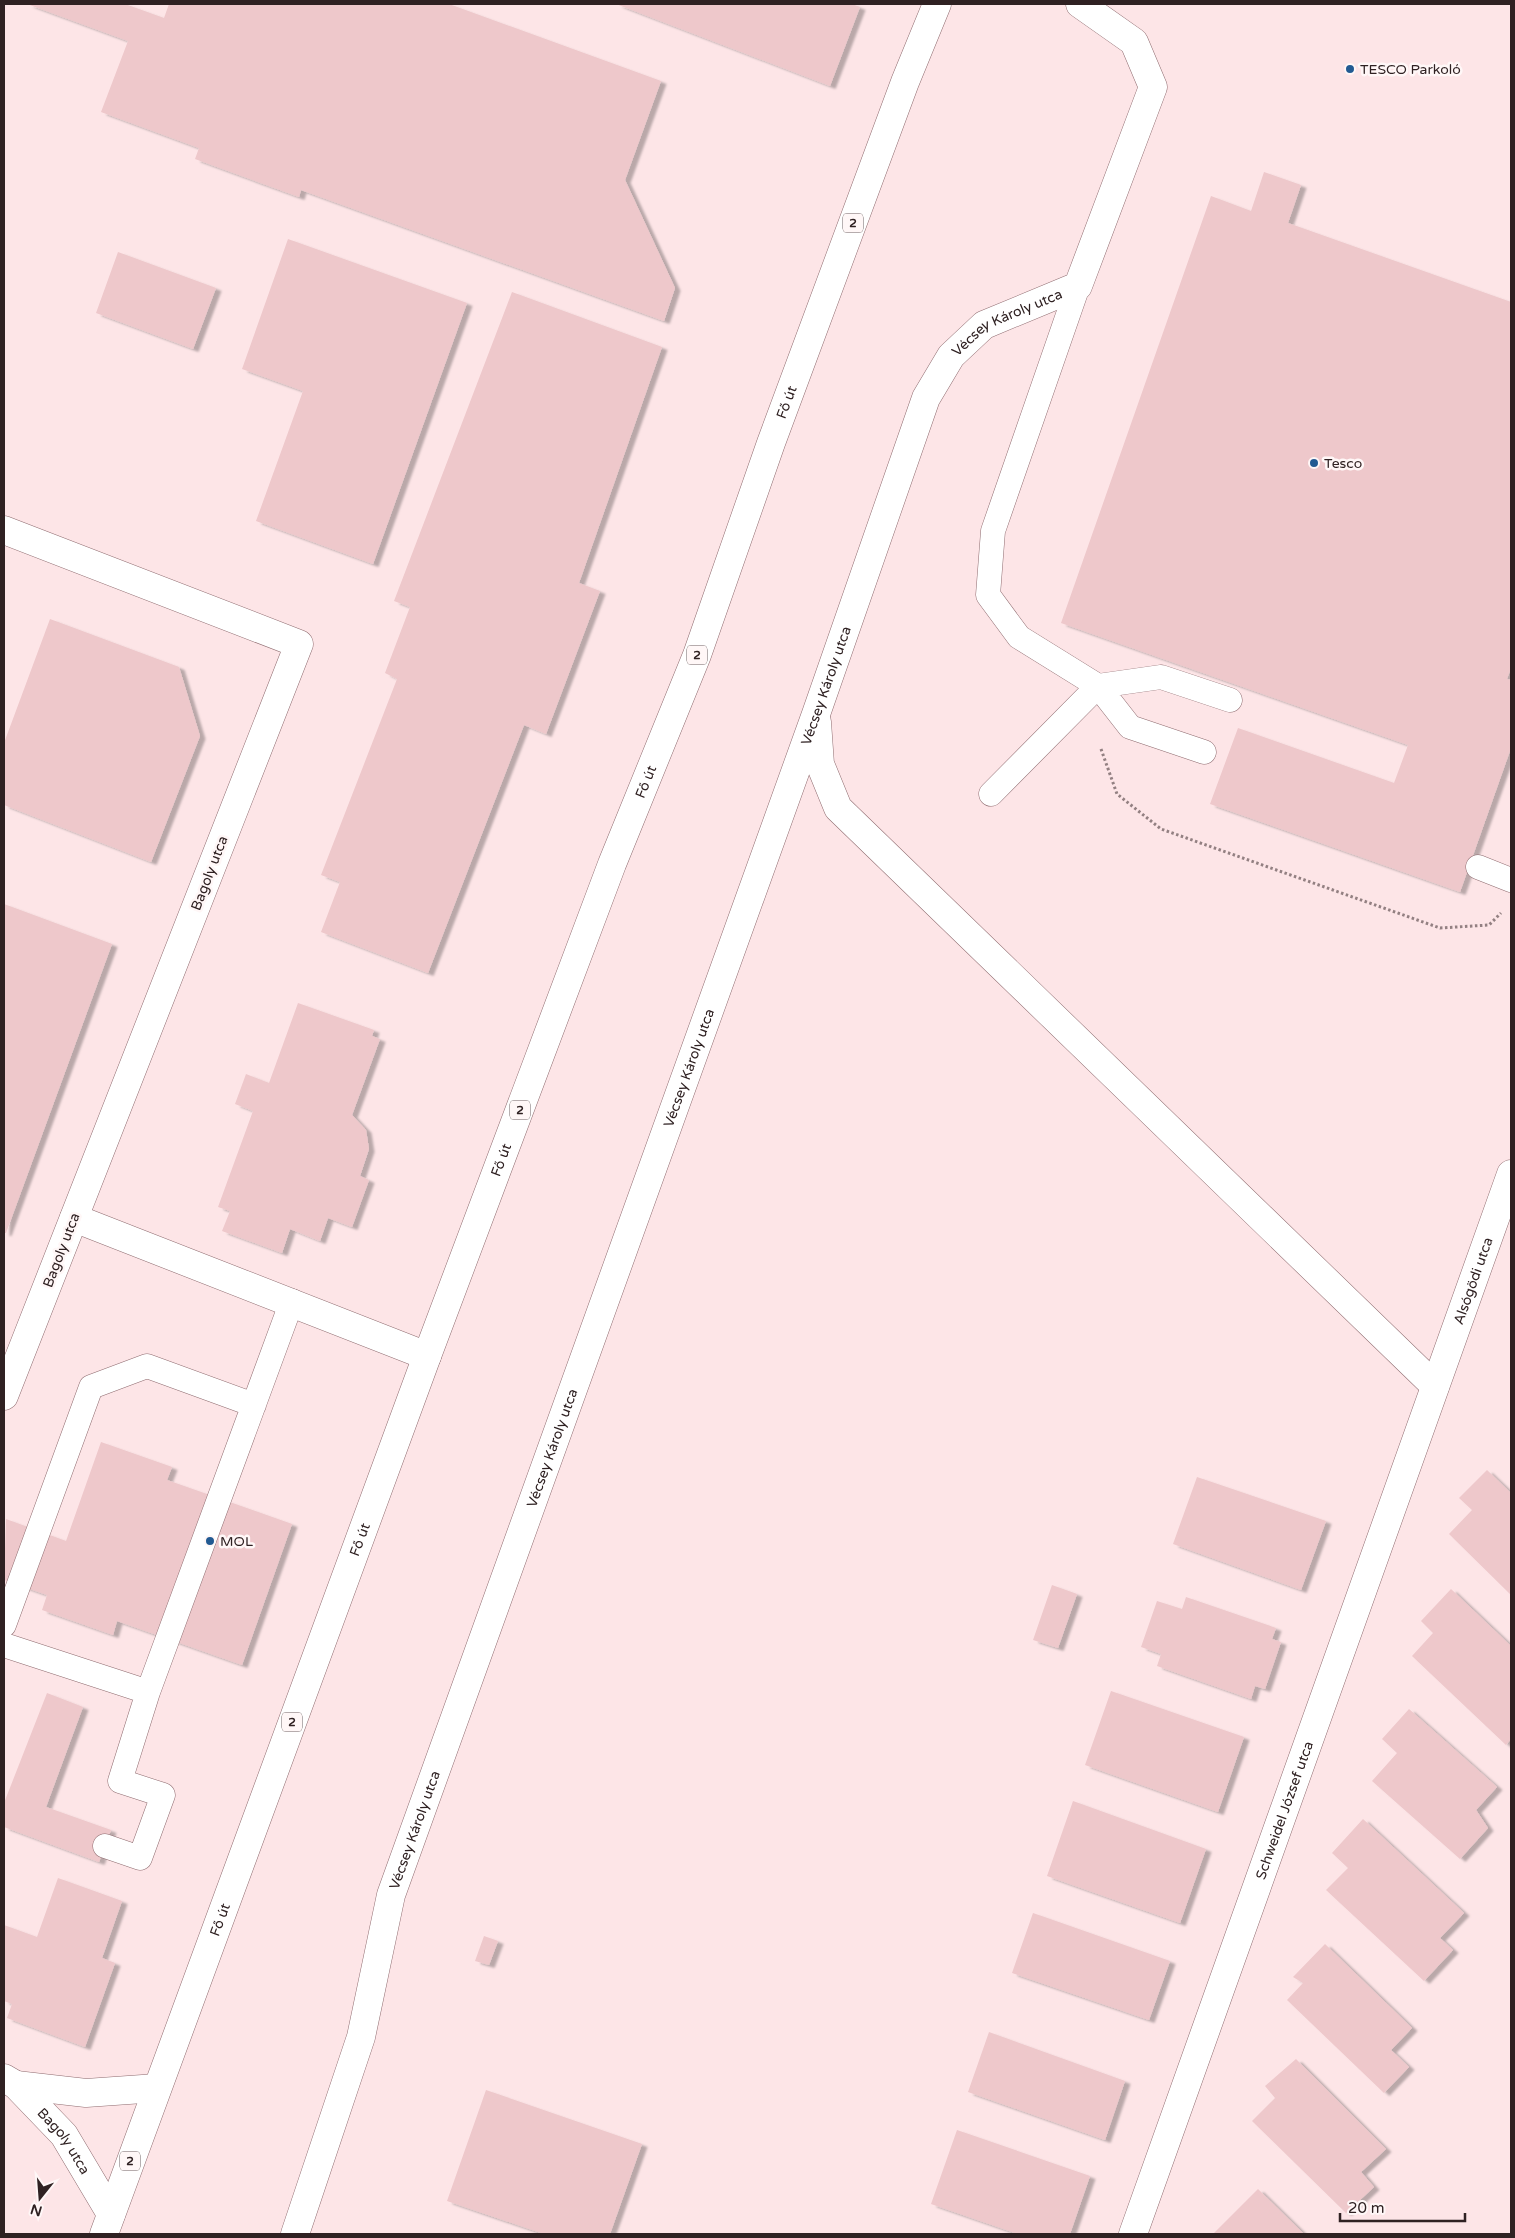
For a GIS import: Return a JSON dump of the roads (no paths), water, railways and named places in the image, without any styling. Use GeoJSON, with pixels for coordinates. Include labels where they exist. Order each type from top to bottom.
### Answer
{"type":"FeatureCollection","features":[{"type":"Feature","properties":{"kind":"street","name":"Fő út"},"geometry":{"type":"LineString","coordinates":[[108,2224],[427,1356],[612,864],[697,655],[774,434],[936,4]]}},
{"type":"Feature","properties":{"kind":"street","name":"Vécsey Károly utca"},"geometry":{"type":"LineString","coordinates":[[295,2234],[361,2037],[391,1895],[816,714],[926,398],[951,356],[984,325],[1078,286],[1153,87],[1134,42],[1080,4]]}},
{"type":"Feature","properties":{"kind":"street","name":"Bagoly utca"},"geometry":{"type":"LineString","coordinates":[[4,530],[299,644],[4,1396]]}},
{"type":"Feature","properties":{"kind":"street"},"geometry":{"type":"LineString","coordinates":[[816,714],[820,764],[838,808],[1435,1386]]}},
{"type":"Feature","properties":{"kind":"street","name":"Alsógödi utca"},"geometry":{"type":"LineString","coordinates":[[1435,1386],[1511,1174]]}},
{"type":"Feature","properties":{"kind":"street"},"geometry":{"type":"LineString","coordinates":[[74,1218],[292,1301],[427,1356]]}},
{"type":"Feature","properties":{"kind":"street","name":"Schweidel József utca"},"geometry":{"type":"LineString","coordinates":[[1133,2234],[1435,1386]]}},
{"type":"Feature","properties":{"kind":"street"},"geometry":{"type":"LineString","coordinates":[[10,2082],[86,2093],[157,2088]]}},
{"type":"Feature","properties":{"kind":"street","name":"Bagoly utca"},"geometry":{"type":"LineString","coordinates":[[10,2082],[64,2135],[108,2224]]}},
{"type":"Feature","properties":{"kind":"lane"},"geometry":{"type":"LineString","coordinates":[[1078,286],[993,530],[988,594],[1020,637],[1098,686],[1130,727],[1204,752]]}},
{"type":"Feature","properties":{"kind":"lane"},"geometry":{"type":"LineString","coordinates":[[991,794],[1098,686],[1162,677],[1230,700]]}},
{"type":"Feature","properties":{"kind":"lane"},"geometry":{"type":"LineString","coordinates":[[1478,867],[1511,880]]}},
{"type":"Feature","properties":{"kind":"lane"},"geometry":{"type":"LineString","coordinates":[[105,1846],[140,1858],[163,1794],[120,1780],[148,1692],[292,1301]]}},
{"type":"Feature","properties":{"kind":"lane"},"geometry":{"type":"LineString","coordinates":[[4,1625],[90,1387],[147,1366],[254,1405]]}},
{"type":"Feature","properties":{"kind":"lane"},"geometry":{"type":"LineString","coordinates":[[4,1646],[148,1692]]}},
{"type":"Feature","properties":{"kind":"place","name":"TESCO Parkoló"},"geometry":{"type":"Point","coordinates":[1350,69]}},
{"type":"Feature","properties":{"kind":"place","name":"Tesco"},"geometry":{"type":"Point","coordinates":[1314,463]}},
{"type":"Feature","properties":{"kind":"place","name":"MOL"},"geometry":{"type":"Point","coordinates":[210,1541]}}]}
